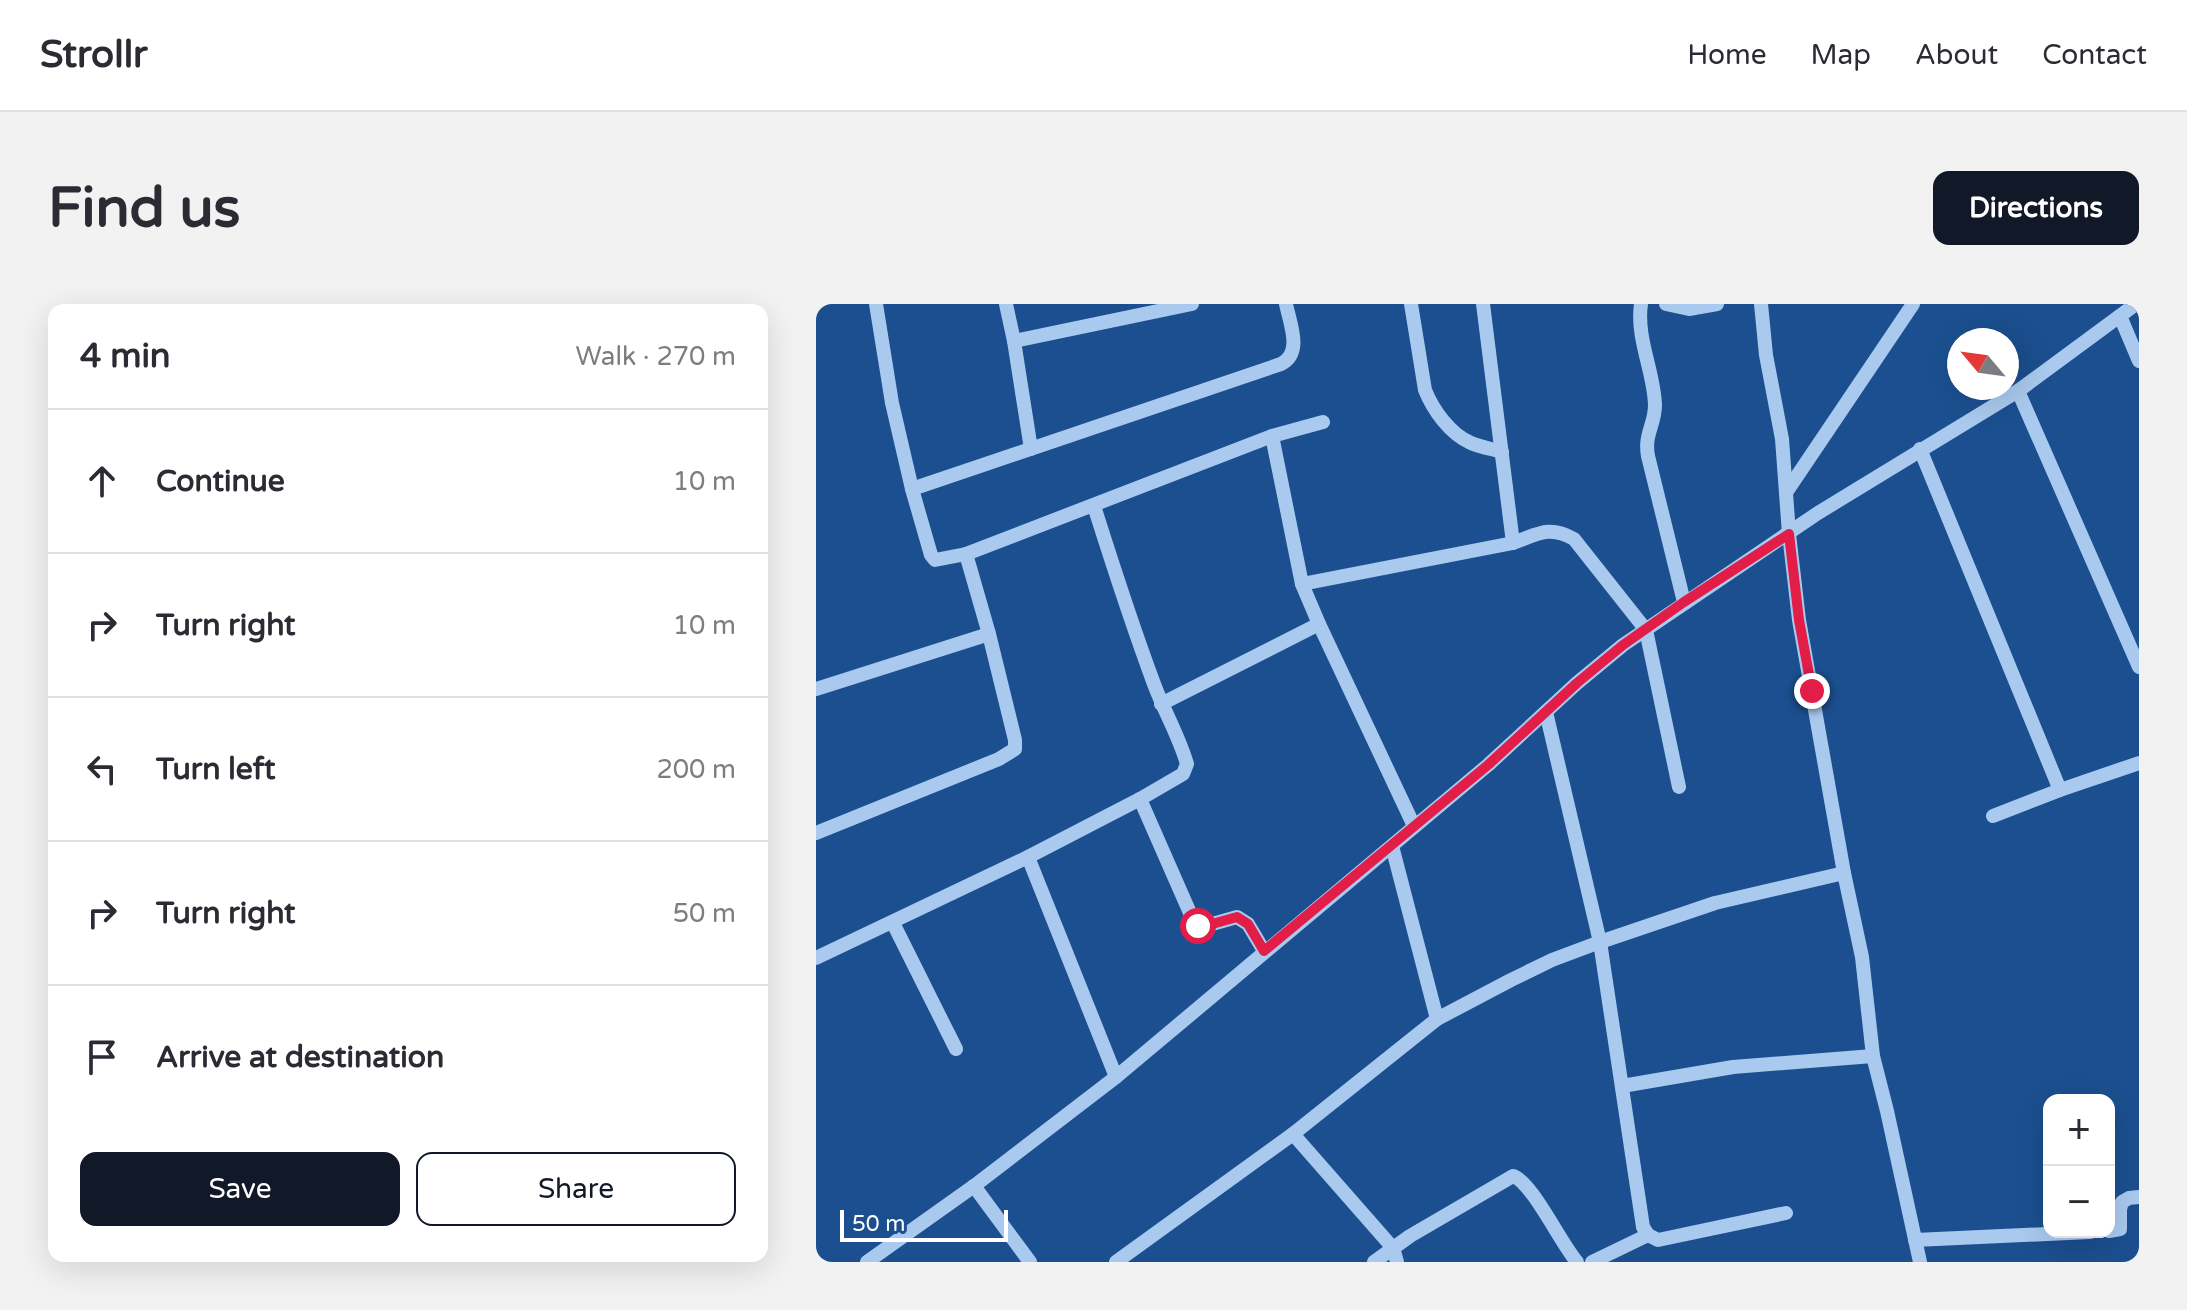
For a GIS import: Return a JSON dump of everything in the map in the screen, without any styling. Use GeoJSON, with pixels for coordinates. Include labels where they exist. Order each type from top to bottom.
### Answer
{"type":"FeatureCollection","features":[{"type":"Feature","properties":{"kind":"street"},"geometry":{"type":"LineString","coordinates":[[876,304],[892,403],[912,489],[935,560],[966,554],[1272,436],[1323,422]]}},
{"type":"Feature","properties":{"kind":"street"},"geometry":{"type":"LineString","coordinates":[[1006,304],[1031,449]]}},
{"type":"Feature","properties":{"kind":"street"},"geometry":{"type":"LineString","coordinates":[[1014,341],[1192,304]]}},
{"type":"Feature","properties":{"kind":"street"},"geometry":{"type":"LineString","coordinates":[[912,489],[1288,361],[1294,346],[1286,304]]}},
{"type":"Feature","properties":{"kind":"street"},"geometry":{"type":"LineString","coordinates":[[1411,304],[1425,390],[1430,401],[1458,436],[1502,452]]}},
{"type":"Feature","properties":{"kind":"street"},"geometry":{"type":"LineString","coordinates":[[1483,304],[1513,543]]}},
{"type":"Feature","properties":{"kind":"street"},"geometry":{"type":"LineString","coordinates":[[1641,304],[1638,320],[1655,409],[1646,442],[1648,456],[1684,602]]}},
{"type":"Feature","properties":{"kind":"street"},"geometry":{"type":"LineString","coordinates":[[1666,304],[1689,309],[1717,304]]}},
{"type":"Feature","properties":{"kind":"street"},"geometry":{"type":"LineString","coordinates":[[1761,304],[1766,355],[1782,439],[1799,620],[1862,957],[1873,1056],[1920,1262]]}},
{"type":"Feature","properties":{"kind":"street"},"geometry":{"type":"LineString","coordinates":[[1787,491],[1913,304]]}},
{"type":"Feature","properties":{"kind":"street"},"geometry":{"type":"LineString","coordinates":[[2019,390],[2136,304]]}},
{"type":"Feature","properties":{"kind":"street"},"geometry":{"type":"LineString","coordinates":[[2120,316],[2139,361]]}},
{"type":"Feature","properties":{"kind":"street"},"geometry":{"type":"LineString","coordinates":[[2019,393],[2139,667]]}},
{"type":"Feature","properties":{"kind":"street"},"geometry":{"type":"LineString","coordinates":[[867,1262],[974,1186],[1116,1077],[1488,765],[1611,655],[1684,602],[1920,449],[2003,400]]}},
{"type":"Feature","properties":{"kind":"street"},"geometry":{"type":"LineString","coordinates":[[1272,436],[1302,584],[1414,826]]}},
{"type":"Feature","properties":{"kind":"street"},"geometry":{"type":"LineString","coordinates":[[1920,449],[2060,790]]}},
{"type":"Feature","properties":{"kind":"street"},"geometry":{"type":"LineString","coordinates":[[816,958],[1028,857],[1183,774],[1187,764],[1136,637],[1094,506]]}},
{"type":"Feature","properties":{"kind":"street"},"geometry":{"type":"LineString","coordinates":[[1302,584],[1513,543],[1538,533],[1561,532],[1574,539],[1646,630],[1679,787]]}},
{"type":"Feature","properties":{"kind":"street"},"geometry":{"type":"LineString","coordinates":[[816,833],[999,759],[1015,749],[989,634],[966,554]]}},
{"type":"Feature","properties":{"kind":"street"},"geometry":{"type":"LineString","coordinates":[[1161,704],[1319,624]]}},
{"type":"Feature","properties":{"kind":"street"},"geometry":{"type":"LineString","coordinates":[[816,689],[989,634]]}},
{"type":"Feature","properties":{"kind":"street"},"geometry":{"type":"LineString","coordinates":[[1546,712],[1600,942],[1643,1227],[1648,1235],[1658,1240],[1786,1213]]}},
{"type":"Feature","properties":{"kind":"street"},"geometry":{"type":"LineString","coordinates":[[1993,816],[2139,763]]}},
{"type":"Feature","properties":{"kind":"street"},"geometry":{"type":"LineString","coordinates":[[1140,799],[1194,922],[1205,926],[1237,917],[1248,924],[1264,951]]}},
{"type":"Feature","properties":{"kind":"street"},"geometry":{"type":"LineString","coordinates":[[1392,846],[1437,1019]]}},
{"type":"Feature","properties":{"kind":"street"},"geometry":{"type":"LineString","coordinates":[[1028,857],[1116,1077]]}},
{"type":"Feature","properties":{"kind":"street"},"geometry":{"type":"LineString","coordinates":[[1116,1262],[1293,1134],[1437,1019],[1552,960],[1600,942],[1715,903],[1844,873]]}},
{"type":"Feature","properties":{"kind":"street"},"geometry":{"type":"LineString","coordinates":[[893,923],[956,1049]]}},
{"type":"Feature","properties":{"kind":"street"},"geometry":{"type":"LineString","coordinates":[[1622,1086],[1733,1067],[1873,1056]]}},
{"type":"Feature","properties":{"kind":"street"},"geometry":{"type":"LineString","coordinates":[[1293,1134],[1395,1255]]}},
{"type":"Feature","properties":{"kind":"street"},"geometry":{"type":"LineString","coordinates":[[1374,1262],[1395,1255],[1410,1236],[1513,1176],[1521,1179],[1528,1188],[1577,1262]]}},
{"type":"Feature","properties":{"kind":"street"},"geometry":{"type":"LineString","coordinates":[[974,1186],[1030,1262]]}},
{"type":"Feature","properties":{"kind":"street"},"geometry":{"type":"LineString","coordinates":[[2115,1230],[2120,1229],[2122,1202],[2139,1197]]}},
{"type":"Feature","properties":{"kind":"street"},"geometry":{"type":"LineString","coordinates":[[1915,1240],[2043,1234]]}},
{"type":"Feature","properties":{"kind":"street"},"geometry":{"type":"LineString","coordinates":[[1592,1262],[1648,1235]]}},
{"type":"Feature","properties":{"kind":"route"},"geometry":{"type":"LineString","coordinates":[[1198,926],[1237,917],[1248,924],[1264,951],[1488,765],[1623,645],[1789,534],[1799,620],[1812,691]]}}]}
